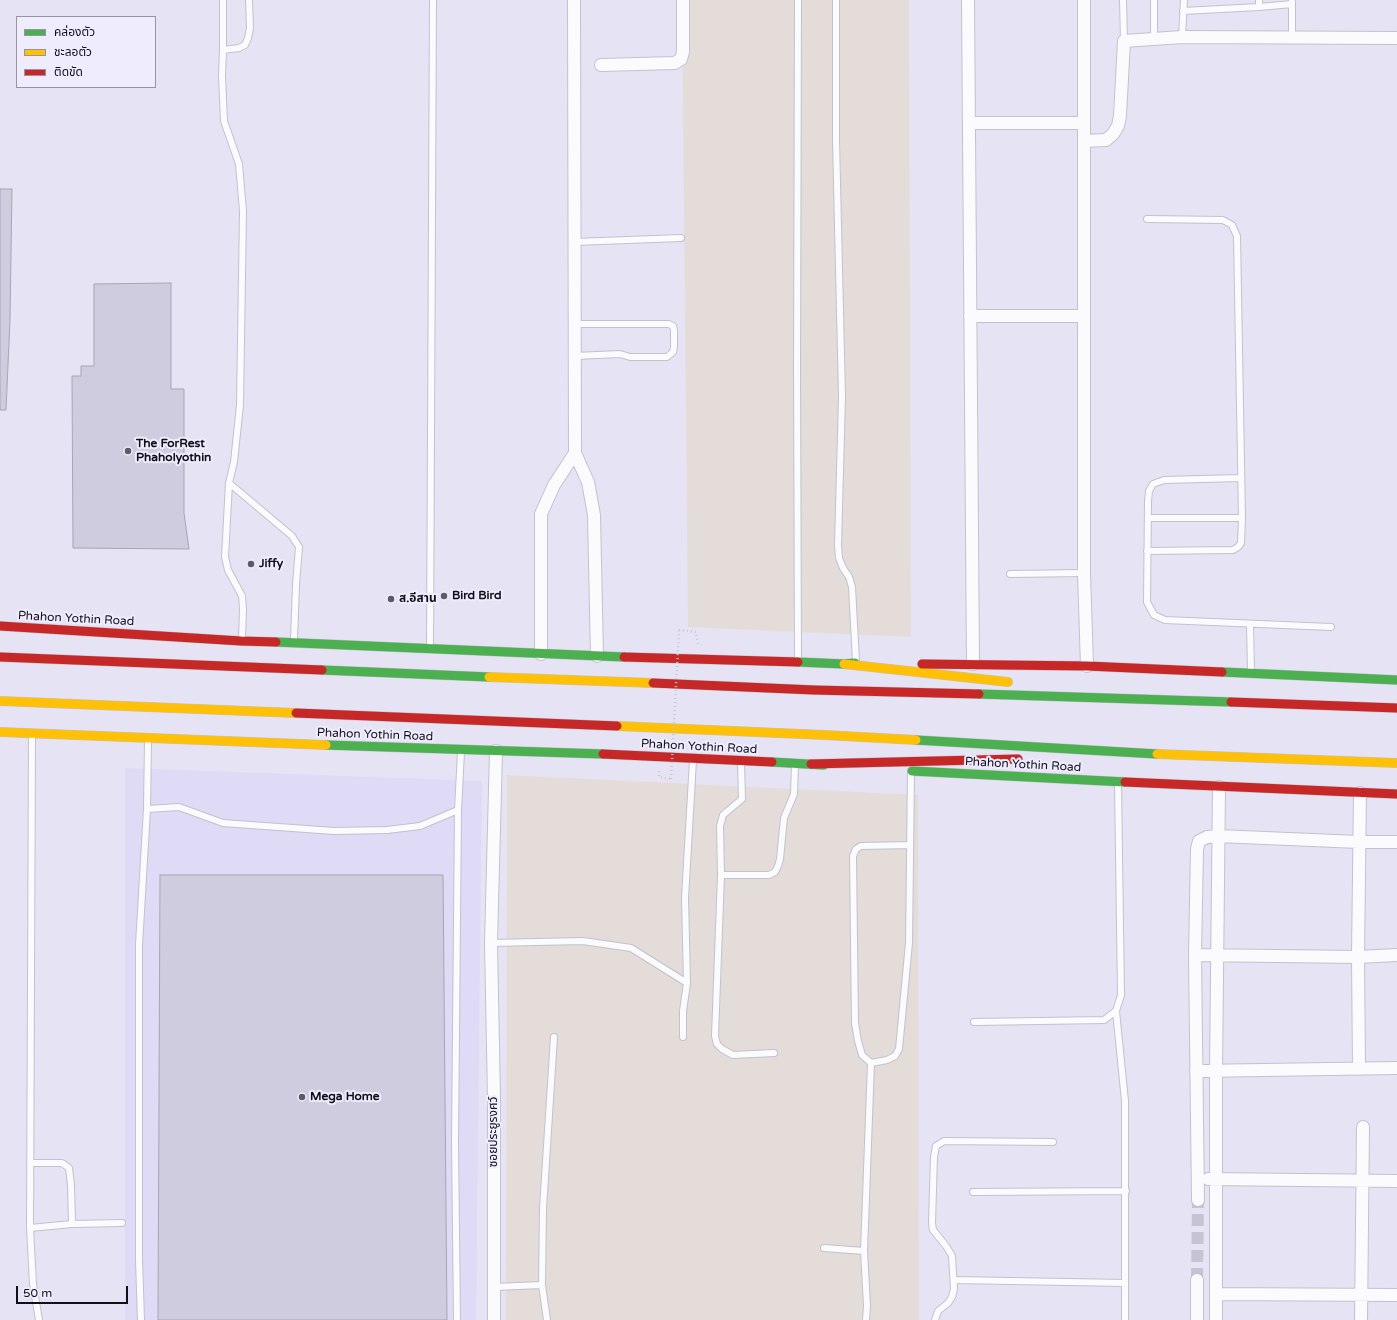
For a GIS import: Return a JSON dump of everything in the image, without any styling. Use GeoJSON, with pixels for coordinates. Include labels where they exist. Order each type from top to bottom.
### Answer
{"type":"FeatureCollection","features":[{"type":"Feature","properties":{"kind":"main road","name":"Phahon Yothin Road"},"geometry":{"type":"LineString","coordinates":[[0,626],[241,641],[294,642],[541,654],[844,664],[856,662],[1087,666],[1397,680]]}},
{"type":"Feature","properties":{"kind":"main road"},"geometry":{"type":"LineString","coordinates":[[0,657],[814,690],[1165,699],[1397,708]]}},
{"type":"Feature","properties":{"kind":"main road"},"geometry":{"type":"LineString","coordinates":[[844,664],[1016,683]]}},
{"type":"Feature","properties":{"kind":"main road"},"geometry":{"type":"LineString","coordinates":[[1063,688],[1165,699]]}},
{"type":"Feature","properties":{"kind":"main road","name":"Phahon Yothin Road"},"geometry":{"type":"LineString","coordinates":[[0,701],[825,735],[1167,755],[1397,762]]}},
{"type":"Feature","properties":{"kind":"main road","name":"Phahon Yothin Road"},"geometry":{"type":"LineString","coordinates":[[0,732],[693,758],[1118,782],[1397,794]]}},
{"type":"Feature","properties":{"kind":"main road"},"geometry":{"type":"LineString","coordinates":[[1064,758],[1167,755]]}},
{"type":"Feature","properties":{"kind":"main road"},"geometry":{"type":"LineString","coordinates":[[811,764],[1025,759]]}},
{"type":"Feature","properties":{"kind":"street"},"geometry":{"type":"LineString","coordinates":[[574,0],[575,453],[588,482],[594,515],[597,656]]}},
{"type":"Feature","properties":{"kind":"street"},"geometry":{"type":"LineString","coordinates":[[601,64],[675,63],[681,59],[684,52],[684,0]]}},
{"type":"Feature","properties":{"kind":"street"},"geometry":{"type":"LineString","coordinates":[[968,0],[973,664]]}},
{"type":"Feature","properties":{"kind":"street"},"geometry":{"type":"LineString","coordinates":[[1084,0],[1084,573],[1087,666]]}},
{"type":"Feature","properties":{"kind":"street"},"geometry":{"type":"LineString","coordinates":[[1084,141],[1106,140],[1113,134],[1118,126],[1120,116],[1124,41],[1182,37],[1397,38]]}},
{"type":"Feature","properties":{"kind":"street"},"geometry":{"type":"LineString","coordinates":[[969,123],[1084,123]]}},
{"type":"Feature","properties":{"kind":"street"},"geometry":{"type":"LineString","coordinates":[[970,316],[1084,316]]}},
{"type":"Feature","properties":{"kind":"street"},"geometry":{"type":"LineString","coordinates":[[541,654],[541,514],[554,485],[575,453]]}},
{"type":"Feature","properties":{"kind":"street","name":"ซอยประยูรงศว์"},"geometry":{"type":"LineString","coordinates":[[494,1320],[494,1098],[491,943],[496,751]]}},
{"type":"Feature","properties":{"kind":"street"},"geometry":{"type":"LineString","coordinates":[[1216,1320],[1216,1070],[1219,787]]}},
{"type":"Feature","properties":{"kind":"street"},"geometry":{"type":"LineString","coordinates":[[1359,1069],[1358,957],[1360,793]]}},
{"type":"Feature","properties":{"kind":"street"},"geometry":{"type":"LineString","coordinates":[[1198,1200],[1196,955],[1197,849],[1199,841],[1207,837],[1218,836],[1360,842],[1397,842]]}},
{"type":"Feature","properties":{"kind":"street"},"geometry":{"type":"LineString","coordinates":[[1196,955],[1358,957],[1397,955]]}},
{"type":"Feature","properties":{"kind":"street"},"geometry":{"type":"LineString","coordinates":[[1196,1071],[1397,1068]]}},
{"type":"Feature","properties":{"kind":"street"},"geometry":{"type":"LineString","coordinates":[[1361,1320],[1363,1127]]}},
{"type":"Feature","properties":{"kind":"street"},"geometry":{"type":"LineString","coordinates":[[1198,1180],[1397,1180]]}},
{"type":"Feature","properties":{"kind":"street"},"geometry":{"type":"LineString","coordinates":[[1197,1280],[1197,1320]]}},
{"type":"Feature","properties":{"kind":"street"},"geometry":{"type":"LineString","coordinates":[[1216,1294],[1397,1295]]}},
{"type":"Feature","properties":{"kind":"lane"},"geometry":{"type":"LineString","coordinates":[[222,0],[222,76],[224,121],[239,164],[243,211],[240,405],[234,462],[229,483],[225,557],[228,570],[242,596],[243,609],[241,641]]}},
{"type":"Feature","properties":{"kind":"lane"},"geometry":{"type":"LineString","coordinates":[[223,50],[239,48],[245,45],[250,28],[249,0]]}},
{"type":"Feature","properties":{"kind":"lane"},"geometry":{"type":"LineString","coordinates":[[430,648],[433,0]]}},
{"type":"Feature","properties":{"kind":"lane"},"geometry":{"type":"LineString","coordinates":[[798,0],[798,662]]}},
{"type":"Feature","properties":{"kind":"lane"},"geometry":{"type":"LineString","coordinates":[[836,0],[836,140],[842,397],[838,544],[839,558],[849,577],[852,587],[856,662]]}},
{"type":"Feature","properties":{"kind":"lane"},"geometry":{"type":"LineString","coordinates":[[1123,0],[1124,41]]}},
{"type":"Feature","properties":{"kind":"lane"},"geometry":{"type":"LineString","coordinates":[[1154,0],[1154,39]]}},
{"type":"Feature","properties":{"kind":"lane"},"geometry":{"type":"LineString","coordinates":[[1182,37],[1184,0]]}},
{"type":"Feature","properties":{"kind":"lane"},"geometry":{"type":"LineString","coordinates":[[1183,11],[1260,3],[1292,2],[1292,38]]}},
{"type":"Feature","properties":{"kind":"lane"},"geometry":{"type":"LineString","coordinates":[[1147,219],[1223,220],[1232,225],[1237,236],[1242,518],[1241,543],[1233,550],[1147,551]]}},
{"type":"Feature","properties":{"kind":"lane"},"geometry":{"type":"LineString","coordinates":[[574,242],[680,238]]}},
{"type":"Feature","properties":{"kind":"lane"},"geometry":{"type":"LineString","coordinates":[[575,324],[669,324],[673,326],[674,330],[673,352],[667,357],[630,357],[620,354],[575,356]]}},
{"type":"Feature","properties":{"kind":"lane"},"geometry":{"type":"LineString","coordinates":[[1241,478],[1164,480],[1153,484],[1149,492],[1147,602],[1154,615],[1165,620],[1331,627]]}},
{"type":"Feature","properties":{"kind":"lane"},"geometry":{"type":"LineString","coordinates":[[229,483],[292,536],[298,547],[294,642]]}},
{"type":"Feature","properties":{"kind":"lane"},"geometry":{"type":"LineString","coordinates":[[1148,518],[1242,518]]}},
{"type":"Feature","properties":{"kind":"lane"},"geometry":{"type":"LineString","coordinates":[[1010,574],[1084,573]]}},
{"type":"Feature","properties":{"kind":"lane"},"geometry":{"type":"LineString","coordinates":[[1250,624],[1251,673]]}},
{"type":"Feature","properties":{"kind":"lane"},"geometry":{"type":"LineString","coordinates":[[32,733],[30,1228],[33,1284],[39,1320]]}},
{"type":"Feature","properties":{"kind":"lane"},"geometry":{"type":"LineString","coordinates":[[141,1320],[139,1260],[139,945],[147,809],[148,738]]}},
{"type":"Feature","properties":{"kind":"lane"},"geometry":{"type":"LineString","coordinates":[[457,1320],[454,1142],[458,810],[461,750]]}},
{"type":"Feature","properties":{"kind":"lane"},"geometry":{"type":"LineString","coordinates":[[683,1037],[687,983],[686,898],[693,758]]}},
{"type":"Feature","properties":{"kind":"lane"},"geometry":{"type":"LineString","coordinates":[[740,761],[742,799],[723,815],[720,826],[721,875],[716,1036],[717,1044],[722,1049],[733,1055],[774,1053]]}},
{"type":"Feature","properties":{"kind":"lane"},"geometry":{"type":"LineString","coordinates":[[721,875],[769,875],[775,872],[780,859],[784,818],[794,794],[795,763]]}},
{"type":"Feature","properties":{"kind":"lane"},"geometry":{"type":"LineString","coordinates":[[910,845],[861,846],[856,849],[853,856],[855,1023],[862,1055],[871,1062],[887,1060],[895,1056],[899,1049],[909,943],[911,771]]}},
{"type":"Feature","properties":{"kind":"lane"},"geometry":{"type":"LineString","coordinates":[[1118,782],[1121,995],[1116,1011],[1125,1101],[1125,1320]]}},
{"type":"Feature","properties":{"kind":"lane"},"geometry":{"type":"LineString","coordinates":[[147,809],[179,807],[223,823],[334,832],[387,830],[420,826],[458,810]]}},
{"type":"Feature","properties":{"kind":"lane"},"geometry":{"type":"LineString","coordinates":[[491,943],[583,941],[631,948],[687,983]]}},
{"type":"Feature","properties":{"kind":"lane"},"geometry":{"type":"LineString","coordinates":[[974,1022],[1104,1020],[1116,1011]]}},
{"type":"Feature","properties":{"kind":"lane"},"geometry":{"type":"LineString","coordinates":[[547,1320],[542,1285],[543,1208],[554,1037]]}},
{"type":"Feature","properties":{"kind":"lane"},"geometry":{"type":"LineString","coordinates":[[866,1320],[867,1306],[864,1251],[871,1062]]}},
{"type":"Feature","properties":{"kind":"lane"},"geometry":{"type":"LineString","coordinates":[[935,1320],[938,1311],[948,1304],[954,1289],[952,1256],[946,1246],[932,1230],[934,1158],[936,1146],[944,1140],[1053,1142]]}},
{"type":"Feature","properties":{"kind":"lane"},"geometry":{"type":"LineString","coordinates":[[30,1162],[62,1162],[69,1168],[72,1224]]}},
{"type":"Feature","properties":{"kind":"lane"},"geometry":{"type":"LineString","coordinates":[[973,1192],[1126,1191]]}},
{"type":"Feature","properties":{"kind":"lane"},"geometry":{"type":"LineString","coordinates":[[30,1228],[72,1224],[122,1223]]}},
{"type":"Feature","properties":{"kind":"lane"},"geometry":{"type":"LineString","coordinates":[[824,1248],[864,1251]]}},
{"type":"Feature","properties":{"kind":"lane"},"geometry":{"type":"LineString","coordinates":[[954,1280],[1125,1283]]}},
{"type":"Feature","properties":{"kind":"lane"},"geometry":{"type":"LineString","coordinates":[[494,1286],[542,1285]]}},
{"type":"Feature","properties":{"kind":"path"},"geometry":{"type":"LineString","coordinates":[[671,779],[679,630],[696,632],[700,660]]}},
{"type":"Feature","properties":{"kind":"shaded area"},"geometry":{"type":"Polygon","coordinates":[[[682,0],[909,0],[911,637],[688,627],[682,0]]]}},
{"type":"Feature","properties":{"kind":"shaded area","name":"Mega Home"},"geometry":{"type":"Polygon","coordinates":[[[125,768],[482,781],[476,1320],[125,1320],[125,768]]]}},
{"type":"Feature","properties":{"kind":"shaded area"},"geometry":{"type":"Polygon","coordinates":[[[507,775],[918,795],[919,1320],[506,1320],[507,775]]]}},
{"type":"Feature","properties":{"kind":"building"},"geometry":{"type":"Polygon","coordinates":[[[0,189],[12,189],[10,320],[6,410],[0,410],[0,189]]]}},
{"type":"Feature","properties":{"kind":"building","name":"The ForRest Phaholyothin"},"geometry":{"type":"Polygon","coordinates":[[[171,283],[171,389],[184,389],[184,513],[189,549],[73,548],[72,376],[81,376],[81,366],[94,366],[94,284],[171,283]]]}},
{"type":"Feature","properties":{"kind":"building","name":"Mega Home"},"geometry":{"type":"Polygon","coordinates":[[[160,875],[443,875],[447,1320],[158,1320],[160,875]]]}},
{"type":"Feature","properties":{"kind":"tunnel"},"geometry":{"type":"LineString","coordinates":[[1197,1280],[1198,1200]]}},
{"type":"Feature","properties":{"kind":"traffic: fast"},"geometry":{"type":"LineString","coordinates":[[276,642],[624,657]]}},
{"type":"Feature","properties":{"kind":"traffic: fast"},"geometry":{"type":"LineString","coordinates":[[798,662],[855,663]]}},
{"type":"Feature","properties":{"kind":"traffic: fast"},"geometry":{"type":"LineString","coordinates":[[322,670],[489,677]]}},
{"type":"Feature","properties":{"kind":"traffic: fast"},"geometry":{"type":"LineString","coordinates":[[1222,672],[1397,680]]}},
{"type":"Feature","properties":{"kind":"traffic: fast"},"geometry":{"type":"LineString","coordinates":[[979,694],[1231,702]]}},
{"type":"Feature","properties":{"kind":"traffic: fast"},"geometry":{"type":"LineString","coordinates":[[916,740],[1157,754]]}},
{"type":"Feature","properties":{"kind":"traffic: fast"},"geometry":{"type":"LineString","coordinates":[[326,745],[603,754]]}},
{"type":"Feature","properties":{"kind":"traffic: fast"},"geometry":{"type":"LineString","coordinates":[[772,762],[824,765]]}},
{"type":"Feature","properties":{"kind":"traffic: fast"},"geometry":{"type":"LineString","coordinates":[[912,771],[1125,782]]}},
{"type":"Feature","properties":{"kind":"traffic: slow"},"geometry":{"type":"LineString","coordinates":[[844,664],[1008,682]]}},
{"type":"Feature","properties":{"kind":"traffic: slow"},"geometry":{"type":"LineString","coordinates":[[489,677],[653,683]]}},
{"type":"Feature","properties":{"kind":"traffic: slow"},"geometry":{"type":"LineString","coordinates":[[0,701],[296,713]]}},
{"type":"Feature","properties":{"kind":"traffic: slow"},"geometry":{"type":"LineString","coordinates":[[617,726],[916,740]]}},
{"type":"Feature","properties":{"kind":"traffic: slow"},"geometry":{"type":"LineString","coordinates":[[0,732],[326,745]]}},
{"type":"Feature","properties":{"kind":"traffic: slow"},"geometry":{"type":"LineString","coordinates":[[1157,754],[1397,763]]}},
{"type":"Feature","properties":{"kind":"traffic: jam"},"geometry":{"type":"LineString","coordinates":[[0,626],[276,642]]}},
{"type":"Feature","properties":{"kind":"traffic: jam"},"geometry":{"type":"LineString","coordinates":[[0,657],[322,670]]}},
{"type":"Feature","properties":{"kind":"traffic: jam"},"geometry":{"type":"LineString","coordinates":[[624,657],[798,662]]}},
{"type":"Feature","properties":{"kind":"traffic: jam"},"geometry":{"type":"LineString","coordinates":[[922,664],[1087,666],[1222,672]]}},
{"type":"Feature","properties":{"kind":"traffic: jam"},"geometry":{"type":"LineString","coordinates":[[653,683],[814,690],[979,694]]}},
{"type":"Feature","properties":{"kind":"traffic: jam"},"geometry":{"type":"LineString","coordinates":[[1231,702],[1397,708]]}},
{"type":"Feature","properties":{"kind":"traffic: jam"},"geometry":{"type":"LineString","coordinates":[[296,713],[617,726]]}},
{"type":"Feature","properties":{"kind":"traffic: jam"},"geometry":{"type":"LineString","coordinates":[[603,754],[772,762]]}},
{"type":"Feature","properties":{"kind":"traffic: jam"},"geometry":{"type":"LineString","coordinates":[[811,764],[1018,759]]}},
{"type":"Feature","properties":{"kind":"traffic: jam"},"geometry":{"type":"LineString","coordinates":[[1125,782],[1397,794]]}},
{"type":"Feature","properties":{"kind":"place","name":"The ForRest Phaholyothin"},"geometry":{"type":"Point","coordinates":[128,451]}},
{"type":"Feature","properties":{"kind":"place","name":"Jiffy"},"geometry":{"type":"Point","coordinates":[251,564]}},
{"type":"Feature","properties":{"kind":"place","name":"Bird Bird"},"geometry":{"type":"Point","coordinates":[444,596]}},
{"type":"Feature","properties":{"kind":"place","name":"ส.อีสาน"},"geometry":{"type":"Point","coordinates":[391,599]}},
{"type":"Feature","properties":{"kind":"place","name":"Mega Home"},"geometry":{"type":"Point","coordinates":[302,1097]}}]}
